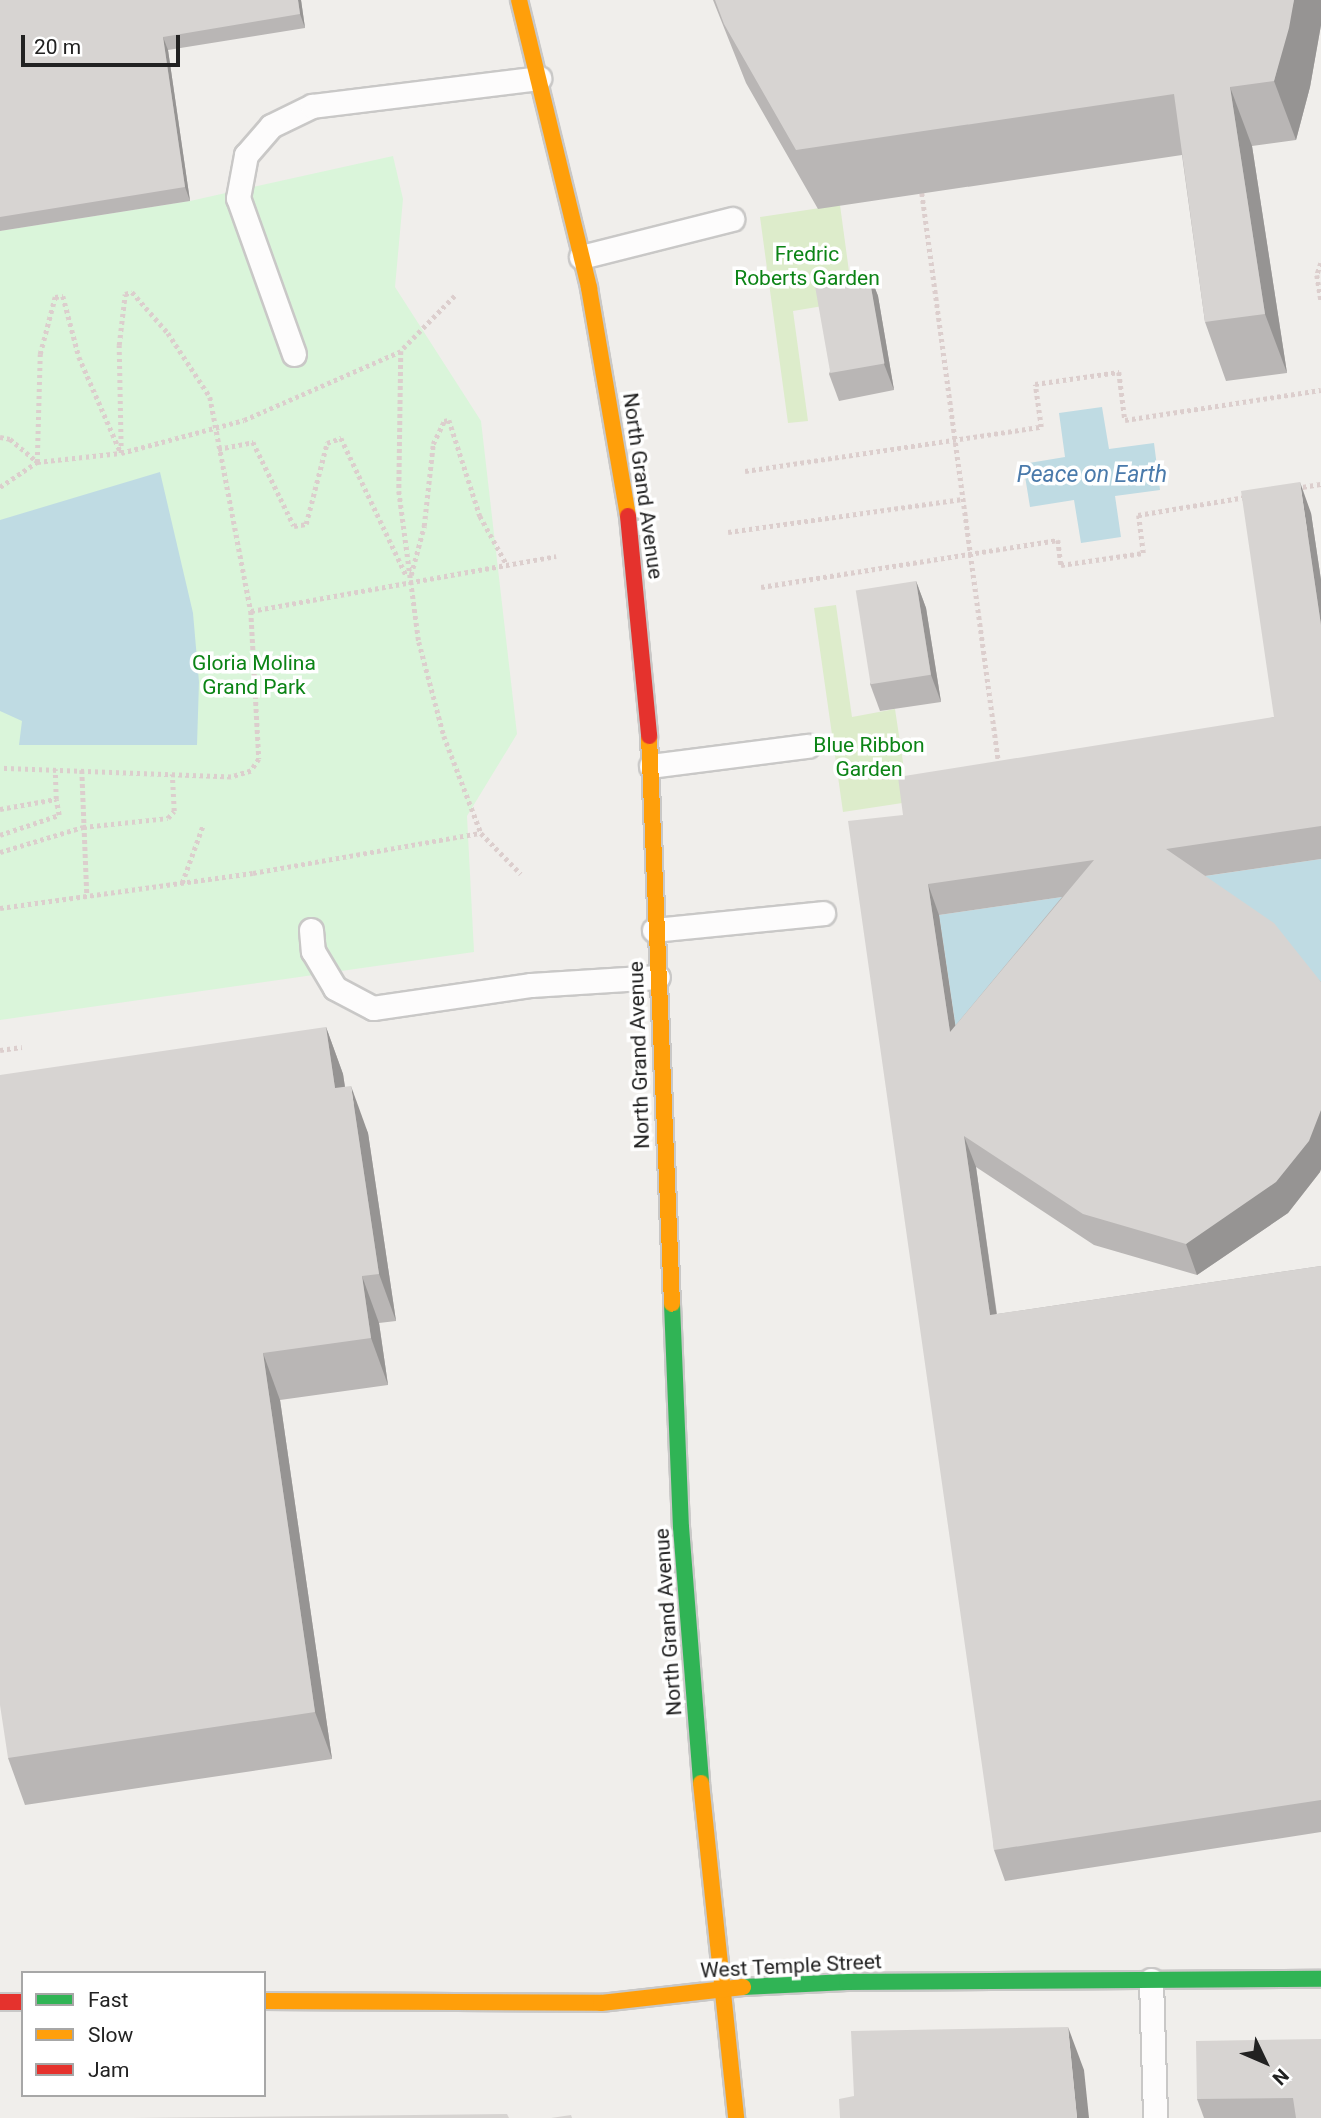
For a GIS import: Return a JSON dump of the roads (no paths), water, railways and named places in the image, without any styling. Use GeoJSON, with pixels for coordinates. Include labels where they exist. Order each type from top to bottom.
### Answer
{"type":"FeatureCollection","features":[{"type":"Feature","properties":{"kind":"main road","name":"North Grand Avenue"},"geometry":{"type":"LineString","coordinates":[[519,0],[581,257],[626,484],[651,766],[654,930],[681,1527],[736,2118]]}},
{"type":"Feature","properties":{"kind":"main road","name":"West Temple Street"},"geometry":{"type":"LineString","coordinates":[[266,2001],[601,2003],[722,1988],[1321,1979]]}},
{"type":"Feature","properties":{"kind":"main road"},"geometry":{"type":"LineString","coordinates":[[0,2002],[21,2002]]}},
{"type":"Feature","properties":{"kind":"lane"},"geometry":{"type":"LineString","coordinates":[[294,354],[238,198],[246,155],[271,127],[312,106],[539,78]]}},
{"type":"Feature","properties":{"kind":"lane"},"geometry":{"type":"LineString","coordinates":[[581,257],[732,219]]}},
{"type":"Feature","properties":{"kind":"lane"},"geometry":{"type":"LineString","coordinates":[[651,766],[808,746]]}},
{"type":"Feature","properties":{"kind":"lane"},"geometry":{"type":"LineString","coordinates":[[654,930],[823,912]]}},
{"type":"Feature","properties":{"kind":"lane"},"geometry":{"type":"LineString","coordinates":[[311,930],[313,951],[334,988],[373,1008],[531,985],[658,977]]}},
{"type":"Feature","properties":{"kind":"lane"},"geometry":{"type":"LineString","coordinates":[[1151,1980],[1155,2118]]}},
{"type":"Feature","properties":{"kind":"water","name":"Peace on Earth"},"geometry":{"type":"Polygon","coordinates":[[[1102,407],[1109,449],[1154,443],[1160,490],[1115,496],[1121,537],[1081,543],[1074,500],[1030,507],[1023,464],[1065,457],[1059,413],[1102,407]]]}},
{"type":"Feature","properties":{"kind":"water"},"geometry":{"type":"Polygon","coordinates":[[[160,472],[193,613],[199,682],[197,745],[19,745],[22,721],[0,711],[0,520],[160,472]]]}},
{"type":"Feature","properties":{"kind":"water"},"geometry":{"type":"Polygon","coordinates":[[[1321,859],[1321,999],[964,1082],[939,915],[1321,859]]]}},
{"type":"Feature","properties":{"kind":"park label","name":"Fredric Roberts Garden"},"geometry":{"type":"Point","coordinates":[807,266]}},
{"type":"Feature","properties":{"kind":"park label","name":"Gloria Molina Grand Park"},"geometry":{"type":"Point","coordinates":[254,675]}},
{"type":"Feature","properties":{"kind":"park label","name":"Blue Ribbon Garden"},"geometry":{"type":"Point","coordinates":[869,757]}}]}
